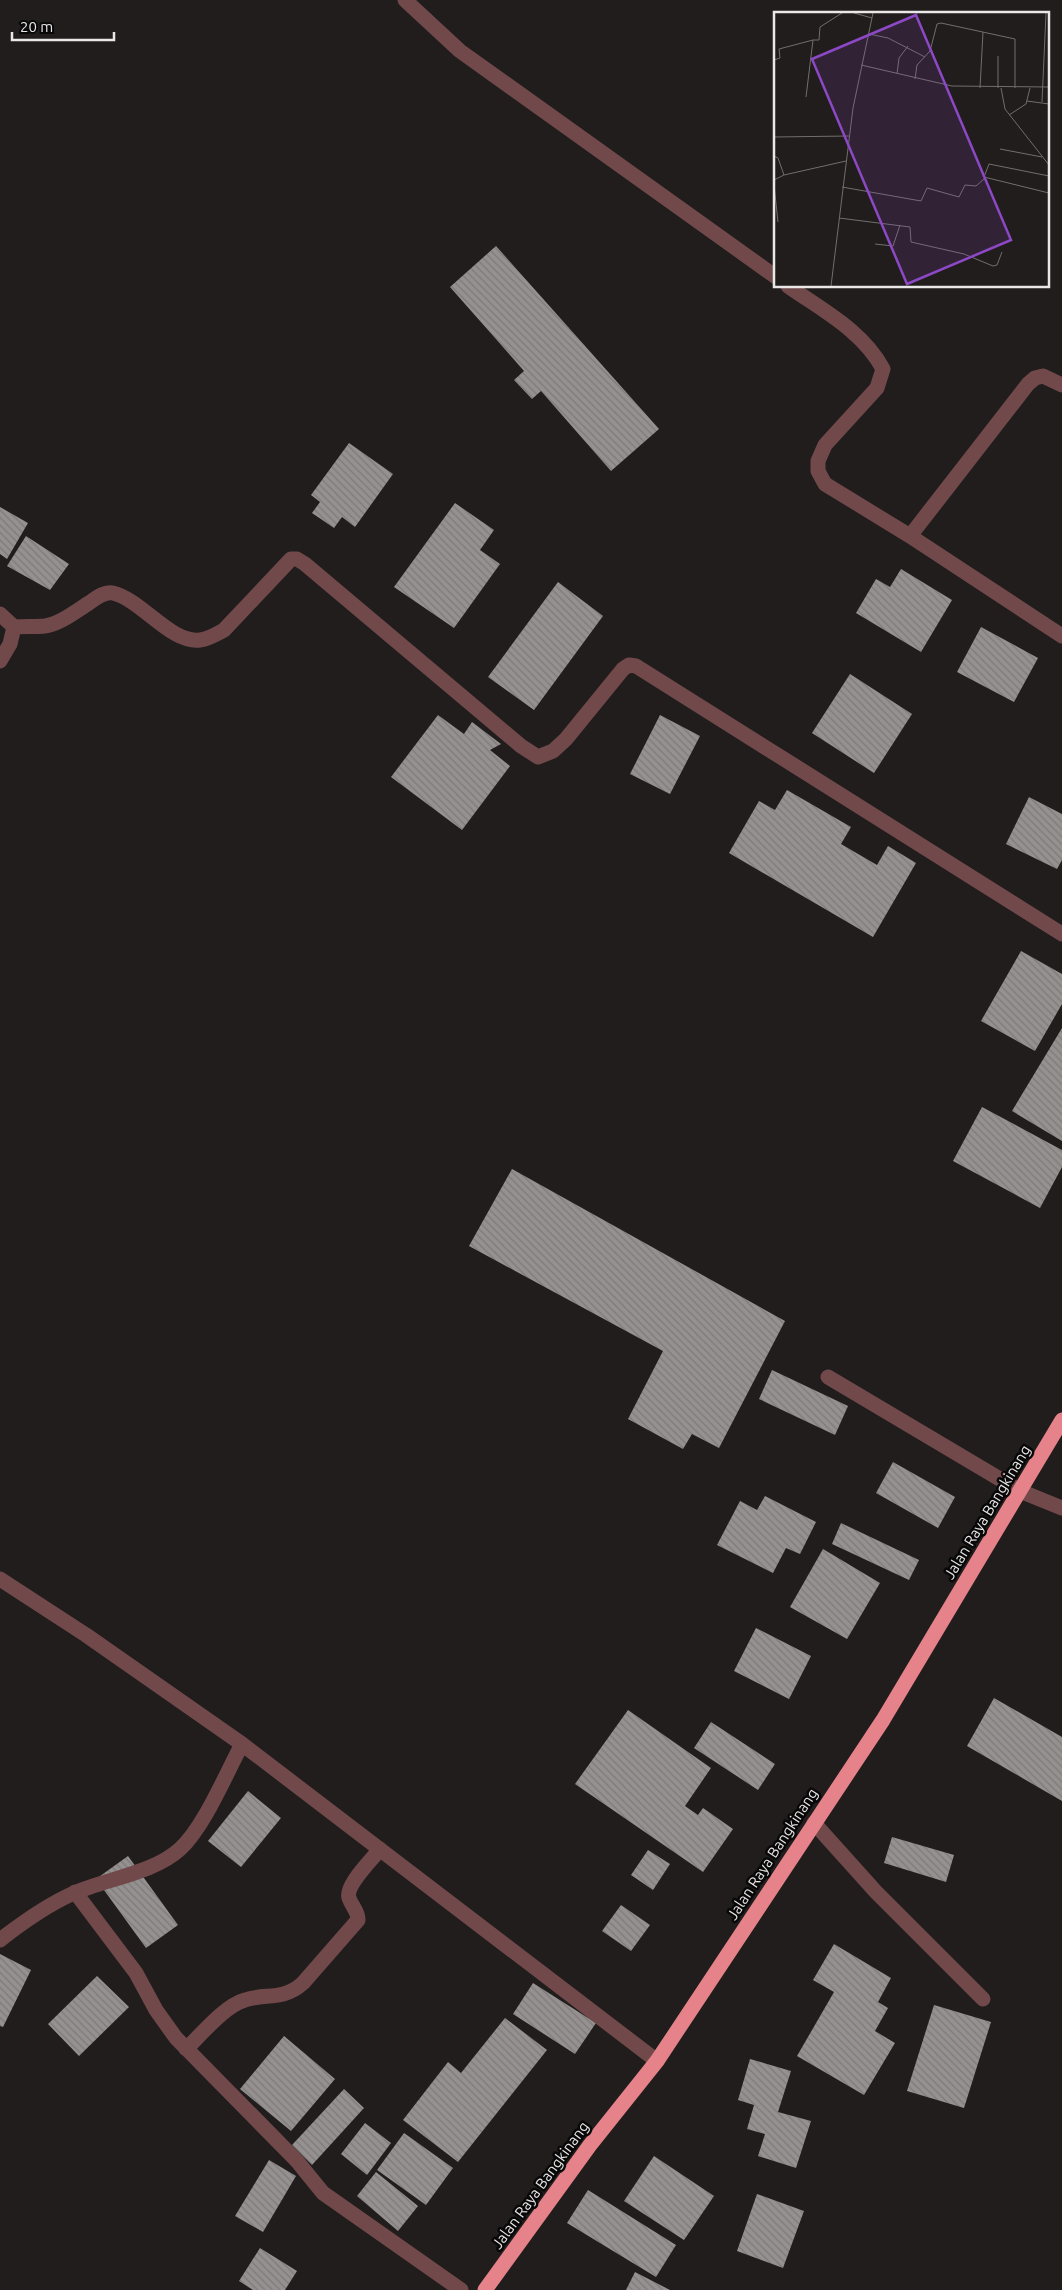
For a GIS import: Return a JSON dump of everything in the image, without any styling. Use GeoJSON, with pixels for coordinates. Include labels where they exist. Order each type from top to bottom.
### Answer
{"type":"FeatureCollection","features":[{"type":"Feature","properties":{"kind":"highway","name":"Jalan Raya Bangkinang"},"geometry":{"type":"LineString","coordinates":[[485,2290],[590,2145],[657,2061],[882,1720],[1062,1420]]}},
{"type":"Feature","properties":{"kind":"street"},"geometry":{"type":"LineString","coordinates":[[405,0],[460,51],[774,276]]}},
{"type":"Feature","properties":{"kind":"street"},"geometry":{"type":"LineString","coordinates":[[791,288],[860,338],[875,354],[883,369],[877,388],[825,445],[818,461],[818,471],[824,484],[910,536],[1062,636]]}},
{"type":"Feature","properties":{"kind":"street"},"geometry":{"type":"LineString","coordinates":[[910,536],[1028,384],[1043,376],[1062,385]]}},
{"type":"Feature","properties":{"kind":"street"},"geometry":{"type":"LineString","coordinates":[[0,614],[14,627],[46,626],[59,621],[102,595],[111,592],[125,597],[178,635],[188,640],[199,640],[211,637],[224,630],[291,560],[297,559],[521,746],[538,757],[554,751],[566,739],[623,669],[629,665],[636,666],[1062,934]]}},
{"type":"Feature","properties":{"kind":"street"},"geometry":{"type":"LineString","coordinates":[[0,661],[10,644],[14,627]]}},
{"type":"Feature","properties":{"kind":"street"},"geometry":{"type":"LineString","coordinates":[[828,1377],[1020,1491],[1062,1508]]}},
{"type":"Feature","properties":{"kind":"street"},"geometry":{"type":"LineString","coordinates":[[0,1579],[86,1634],[242,1744],[657,2061]]}},
{"type":"Feature","properties":{"kind":"street"},"geometry":{"type":"LineString","coordinates":[[0,1940],[46,1906],[75,1892],[159,1864],[179,1850],[194,1834],[242,1744]]}},
{"type":"Feature","properties":{"kind":"street"},"geometry":{"type":"LineString","coordinates":[[814,1823],[876,1892],[983,1999]]}},
{"type":"Feature","properties":{"kind":"street"},"geometry":{"type":"LineString","coordinates":[[186,2049],[233,2005],[246,1999],[283,1995],[294,1991],[303,1983],[358,1920],[358,1912],[349,1897],[349,1888],[380,1849]]}},
{"type":"Feature","properties":{"kind":"street"},"geometry":{"type":"LineString","coordinates":[[75,1892],[136,1973],[156,2010],[186,2049],[297,2161],[324,2193],[461,2290]]}},
{"type":"Feature","properties":{"kind":"building"},"geometry":{"type":"Polygon","coordinates":[[[496,246],[659,429],[611,471],[541,391],[532,399],[514,380],[524,371],[450,287],[496,246]]]}},
{"type":"Feature","properties":{"kind":"building"},"geometry":{"type":"Polygon","coordinates":[[[349,443],[393,474],[355,527],[342,517],[334,528],[312,513],[320,502],[311,495],[349,443]]]}},
{"type":"Feature","properties":{"kind":"building"},"geometry":{"type":"Polygon","coordinates":[[[455,503],[494,530],[480,550],[500,564],[454,628],[394,587],[455,503]]]}},
{"type":"Feature","properties":{"kind":"building"},"geometry":{"type":"Polygon","coordinates":[[[0,507],[28,523],[7,559],[0,554],[0,507]]]}},
{"type":"Feature","properties":{"kind":"building"},"geometry":{"type":"Polygon","coordinates":[[[26,536],[69,564],[50,590],[7,566],[26,536]]]}},
{"type":"Feature","properties":{"kind":"building"},"geometry":{"type":"Polygon","coordinates":[[[901,569],[952,600],[921,652],[856,613],[876,579],[890,587],[901,569]]]}},
{"type":"Feature","properties":{"kind":"building"},"geometry":{"type":"Polygon","coordinates":[[[558,582],[603,616],[534,710],[488,677],[558,582]]]}},
{"type":"Feature","properties":{"kind":"building"},"geometry":{"type":"Polygon","coordinates":[[[981,627],[1038,658],[1014,702],[957,672],[981,627]]]}},
{"type":"Feature","properties":{"kind":"building"},"geometry":{"type":"Polygon","coordinates":[[[850,674],[912,714],[874,773],[812,733],[850,674]]]}},
{"type":"Feature","properties":{"kind":"building"},"geometry":{"type":"Polygon","coordinates":[[[438,715],[464,734],[472,722],[501,744],[490,750],[510,766],[462,830],[391,777],[438,715]]]}},
{"type":"Feature","properties":{"kind":"building"},"geometry":{"type":"Polygon","coordinates":[[[660,715],[700,736],[670,794],[630,774],[660,715]]]}},
{"type":"Feature","properties":{"kind":"building"},"geometry":{"type":"Polygon","coordinates":[[[787,790],[851,827],[841,844],[877,865],[888,846],[916,863],[873,937],[729,853],[759,801],[775,810],[787,790]]]}},
{"type":"Feature","properties":{"kind":"building"},"geometry":{"type":"Polygon","coordinates":[[[1029,797],[1062,814],[1062,860],[1057,869],[1006,844],[1029,797]]]}},
{"type":"Feature","properties":{"kind":"building"},"geometry":{"type":"Polygon","coordinates":[[[1021,951],[1062,974],[1062,1004],[1035,1051],[981,1021],[1021,951]]]}},
{"type":"Feature","properties":{"kind":"building"},"geometry":{"type":"Polygon","coordinates":[[[1062,1028],[1062,1141],[1012,1111],[1062,1028]]]}},
{"type":"Feature","properties":{"kind":"building"},"geometry":{"type":"Polygon","coordinates":[[[982,1107],[1062,1150],[1062,1167],[1040,1208],[953,1161],[982,1107]]]}},
{"type":"Feature","properties":{"kind":"building"},"geometry":{"type":"Polygon","coordinates":[[[512,1169],[785,1321],[719,1448],[692,1434],[683,1449],[628,1419],[663,1351],[469,1246],[512,1169]]]}},
{"type":"Feature","properties":{"kind":"building"},"geometry":{"type":"Polygon","coordinates":[[[772,1370],[848,1406],[835,1435],[759,1399],[772,1370]]]}},
{"type":"Feature","properties":{"kind":"building"},"geometry":{"type":"Polygon","coordinates":[[[893,1462],[955,1497],[938,1528],[876,1493],[893,1462]]]}},
{"type":"Feature","properties":{"kind":"building"},"geometry":{"type":"Polygon","coordinates":[[[765,1496],[816,1522],[800,1554],[786,1548],[773,1573],[717,1545],[740,1501],[757,1510],[765,1496]]]}},
{"type":"Feature","properties":{"kind":"building"},"geometry":{"type":"Polygon","coordinates":[[[841,1523],[919,1560],[909,1580],[832,1544],[841,1523]]]}},
{"type":"Feature","properties":{"kind":"building"},"geometry":{"type":"Polygon","coordinates":[[[823,1549],[880,1583],[847,1639],[790,1607],[823,1549]]]}},
{"type":"Feature","properties":{"kind":"building"},"geometry":{"type":"Polygon","coordinates":[[[756,1628],[811,1656],[789,1699],[734,1671],[756,1628]]]}},
{"type":"Feature","properties":{"kind":"building"},"geometry":{"type":"Polygon","coordinates":[[[994,1698],[1062,1737],[1062,1801],[967,1746],[994,1698]]]}},
{"type":"Feature","properties":{"kind":"building"},"geometry":{"type":"Polygon","coordinates":[[[628,1710],[711,1768],[685,1806],[698,1815],[703,1808],[733,1829],[703,1872],[575,1784],[628,1710]]]}},
{"type":"Feature","properties":{"kind":"building"},"geometry":{"type":"Polygon","coordinates":[[[711,1722],[775,1764],[758,1790],[694,1748],[711,1722]]]}},
{"type":"Feature","properties":{"kind":"building"},"geometry":{"type":"Polygon","coordinates":[[[248,1791],[281,1818],[241,1867],[208,1841],[248,1791]]]}},
{"type":"Feature","properties":{"kind":"building"},"geometry":{"type":"Polygon","coordinates":[[[892,1837],[954,1855],[946,1882],[884,1863],[892,1837]]]}},
{"type":"Feature","properties":{"kind":"building"},"geometry":{"type":"Polygon","coordinates":[[[648,1850],[670,1864],[653,1890],[631,1875],[648,1850]]]}},
{"type":"Feature","properties":{"kind":"building"},"geometry":{"type":"Polygon","coordinates":[[[128,1856],[178,1925],[146,1948],[96,1879],[128,1856]]]}},
{"type":"Feature","properties":{"kind":"building"},"geometry":{"type":"Polygon","coordinates":[[[621,1905],[650,1925],[631,1951],[602,1931],[621,1905]]]}},
{"type":"Feature","properties":{"kind":"building"},"geometry":{"type":"Polygon","coordinates":[[[834,1944],[891,1978],[878,2002],[888,2008],[875,2031],[895,2043],[864,2095],[797,2056],[834,1992],[813,1980],[834,1944]]]}},
{"type":"Feature","properties":{"kind":"building"},"geometry":{"type":"Polygon","coordinates":[[[0,1954],[31,1970],[3,2027],[0,2026],[0,1954]]]}},
{"type":"Feature","properties":{"kind":"building"},"geometry":{"type":"Polygon","coordinates":[[[97,1976],[129,2007],[79,2056],[48,2024],[97,1976]]]}},
{"type":"Feature","properties":{"kind":"building"},"geometry":{"type":"Polygon","coordinates":[[[533,1983],[596,2023],[575,2054],[513,2014],[533,1983]]]}},
{"type":"Feature","properties":{"kind":"building"},"geometry":{"type":"Polygon","coordinates":[[[934,2005],[991,2022],[964,2108],[907,2091],[934,2005]]]}},
{"type":"Feature","properties":{"kind":"building"},"geometry":{"type":"Polygon","coordinates":[[[505,2018],[547,2050],[458,2162],[403,2120],[448,2062],[461,2073],[505,2018]]]}},
{"type":"Feature","properties":{"kind":"building"},"geometry":{"type":"Polygon","coordinates":[[[284,2036],[335,2079],[291,2131],[240,2089],[284,2036]]]}},
{"type":"Feature","properties":{"kind":"building"},"geometry":{"type":"Polygon","coordinates":[[[750,2059],[791,2071],[778,2112],[811,2121],[796,2168],[758,2156],[765,2134],[747,2129],[754,2105],[738,2100],[750,2059]]]}},
{"type":"Feature","properties":{"kind":"building"},"geometry":{"type":"Polygon","coordinates":[[[344,2089],[364,2108],[312,2165],[292,2145],[344,2089]]]}},
{"type":"Feature","properties":{"kind":"building"},"geometry":{"type":"Polygon","coordinates":[[[365,2123],[391,2143],[367,2175],[341,2154],[365,2123]]]}},
{"type":"Feature","properties":{"kind":"building"},"geometry":{"type":"Polygon","coordinates":[[[404,2133],[453,2168],[426,2205],[377,2170],[404,2133]]]}},
{"type":"Feature","properties":{"kind":"building"},"geometry":{"type":"Polygon","coordinates":[[[654,2156],[714,2196],[684,2240],[624,2201],[654,2156]]]}},
{"type":"Feature","properties":{"kind":"building"},"geometry":{"type":"Polygon","coordinates":[[[269,2160],[296,2176],[263,2232],[235,2216],[269,2160]]]}},
{"type":"Feature","properties":{"kind":"building"},"geometry":{"type":"Polygon","coordinates":[[[376,2172],[418,2206],[398,2231],[357,2196],[376,2172]]]}},
{"type":"Feature","properties":{"kind":"building"},"geometry":{"type":"Polygon","coordinates":[[[588,2190],[676,2245],[656,2277],[567,2223],[588,2190]]]}},
{"type":"Feature","properties":{"kind":"building"},"geometry":{"type":"Polygon","coordinates":[[[757,2194],[804,2211],[783,2268],[737,2251],[757,2194]]]}},
{"type":"Feature","properties":{"kind":"building"},"geometry":{"type":"Polygon","coordinates":[[[260,2248],[297,2271],[285,2290],[253,2290],[239,2281],[260,2248]]]}},
{"type":"Feature","properties":{"kind":"building"},"geometry":{"type":"Polygon","coordinates":[[[635,2272],[670,2290],[626,2290],[635,2272]]]}}]}
